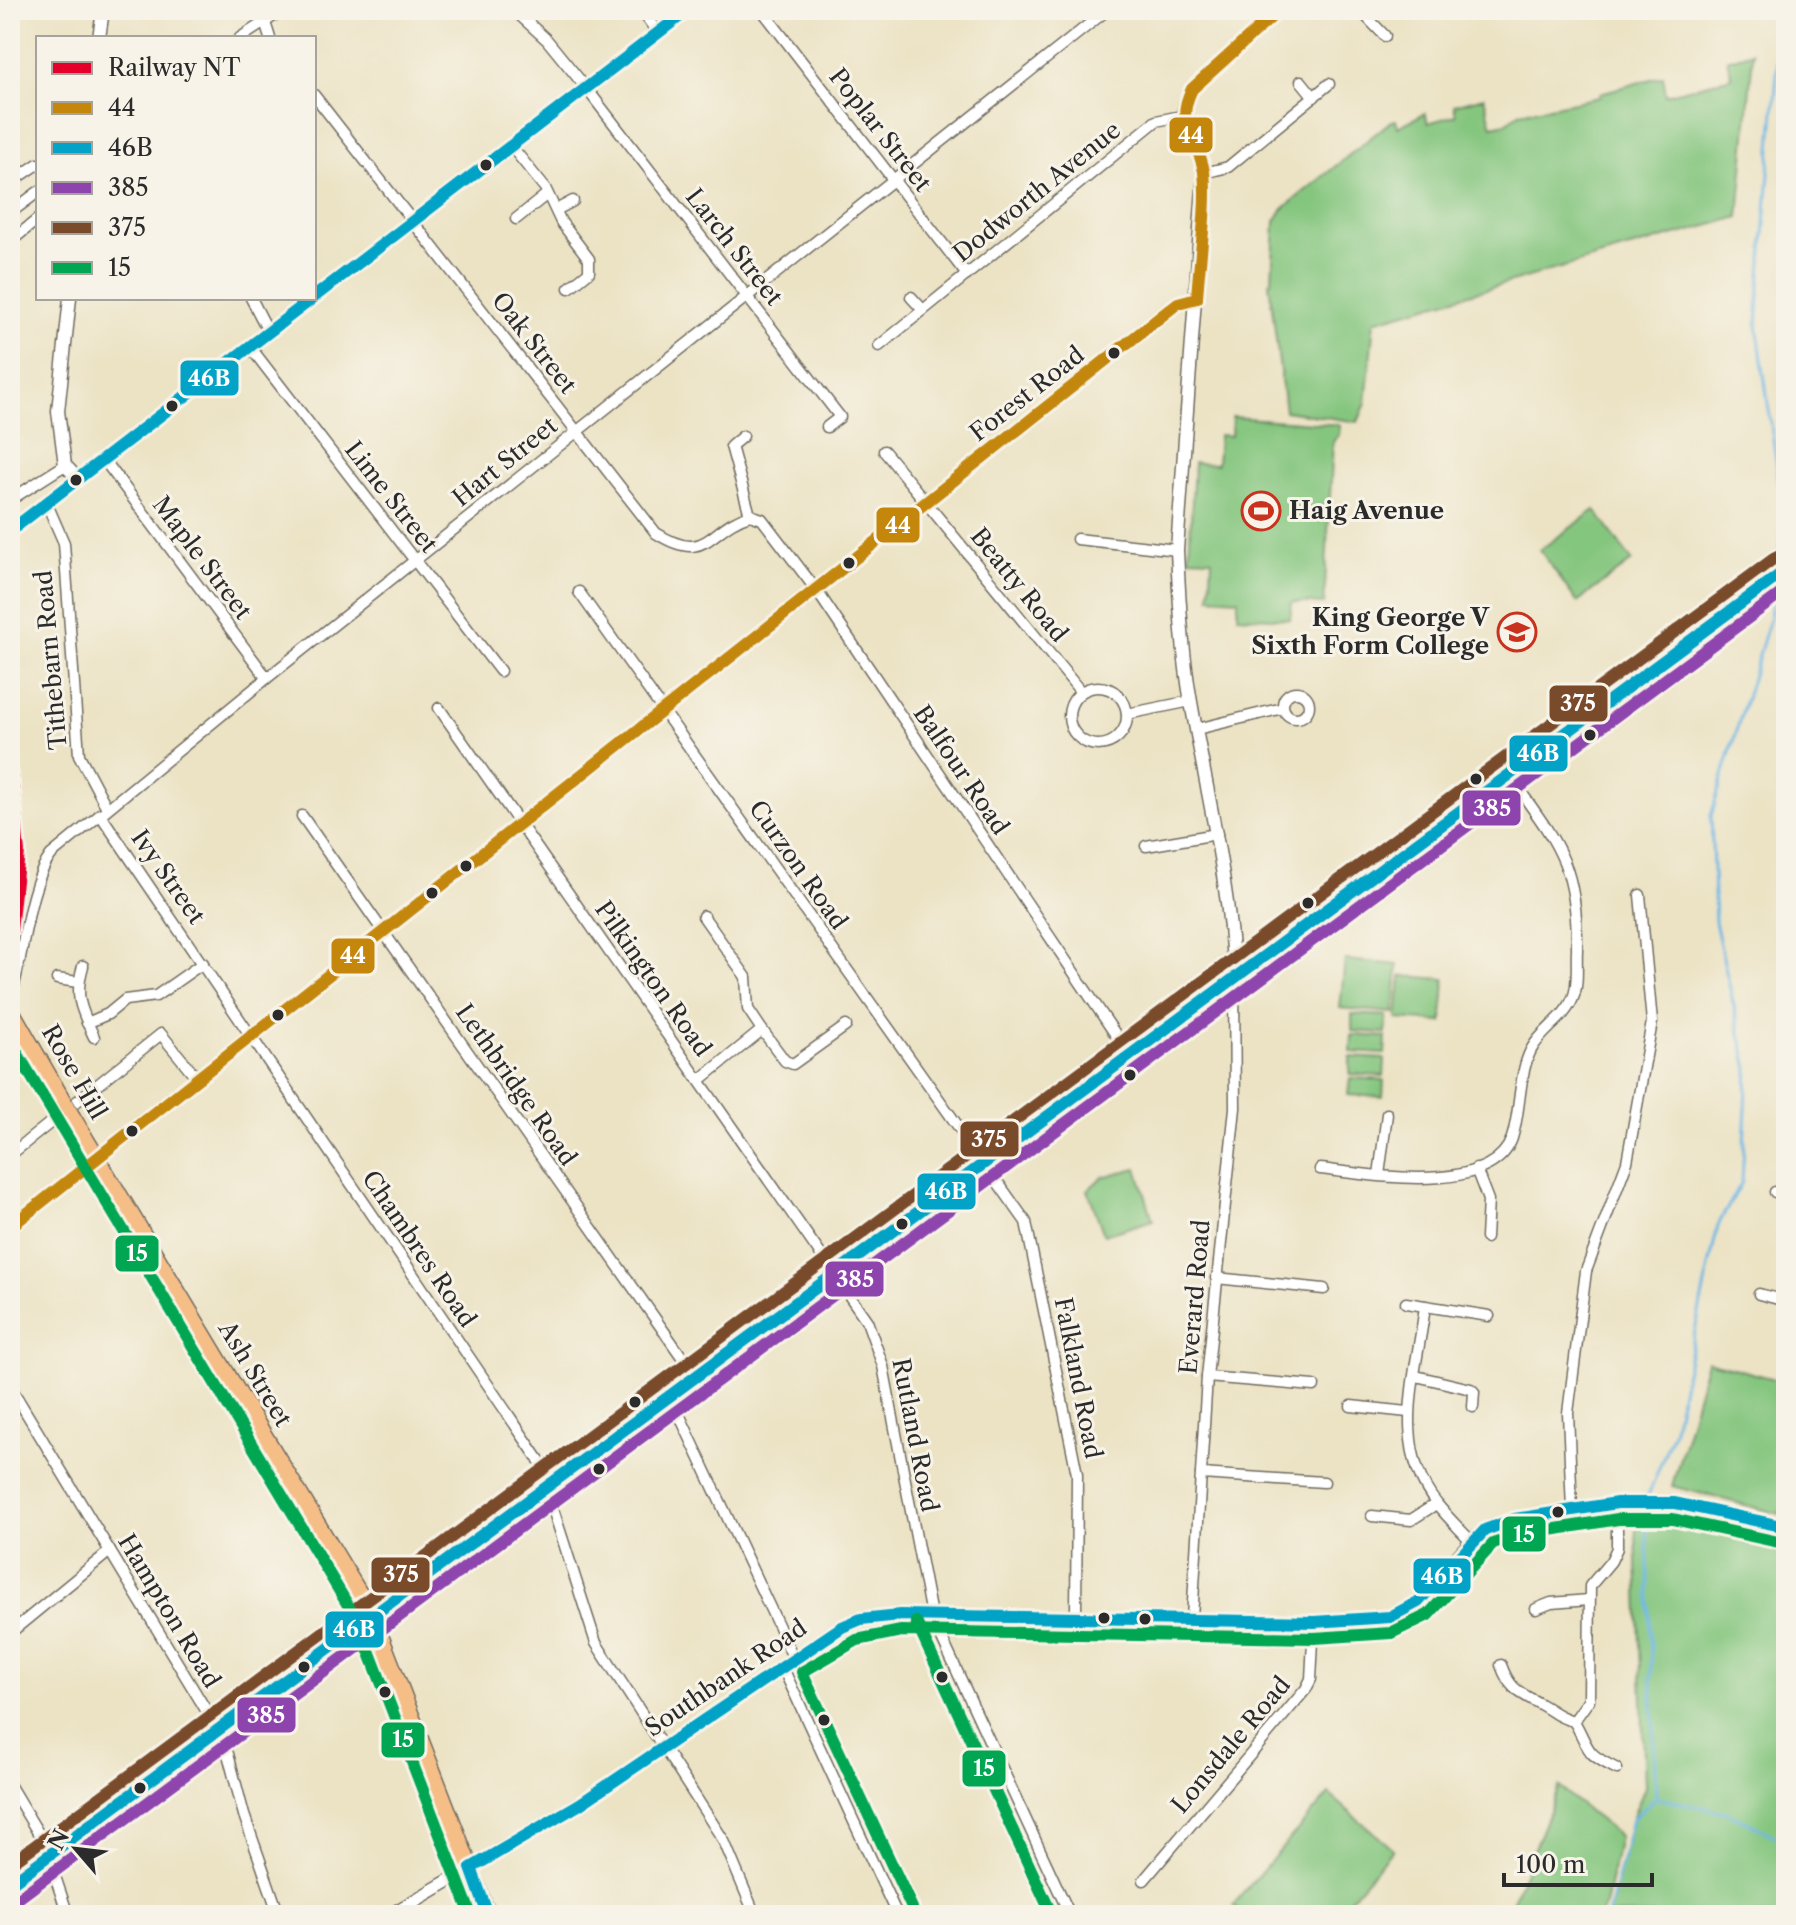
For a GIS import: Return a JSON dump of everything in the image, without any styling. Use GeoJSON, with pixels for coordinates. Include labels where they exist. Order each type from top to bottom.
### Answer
{"type":"FeatureCollection","features":[{"type":"Feature","properties":{"kind":"highway"},"geometry":{"type":"LineString","coordinates":[[10,1884],[1786,570]]}},
{"type":"Feature","properties":{"kind":"main road","name":"Rose Hill"},"geometry":{"type":"LineString","coordinates":[[10,1009],[96,1159]]}},
{"type":"Feature","properties":{"kind":"main road","name":"Ash Street"},"geometry":{"type":"LineString","coordinates":[[96,1159],[372,1615],[488,1915]]}},
{"type":"Feature","properties":{"kind":"street"},"geometry":{"type":"LineString","coordinates":[[99,36],[103,10]]}},
{"type":"Feature","properties":{"kind":"street"},"geometry":{"type":"LineString","coordinates":[[242,36],[261,15],[283,10]]}},
{"type":"Feature","properties":{"kind":"street","name":"Larch Street"},"geometry":{"type":"LineString","coordinates":[[514,10],[547,40],[587,89],[840,417],[827,427]]}},
{"type":"Feature","properties":{"kind":"street"},"geometry":{"type":"LineString","coordinates":[[641,10],[658,33]]}},
{"type":"Feature","properties":{"kind":"street"},"geometry":{"type":"LineString","coordinates":[[316,297],[688,10]]}},
{"type":"Feature","properties":{"kind":"street","name":"Poplar Street"},"geometry":{"type":"LineString","coordinates":[[762,10],[967,275]]}},
{"type":"Feature","properties":{"kind":"street","name":"Hart Street"},"geometry":{"type":"LineString","coordinates":[[10,999],[39,871],[51,855],[267,678],[1107,10]]}},
{"type":"Feature","properties":{"kind":"street"},"geometry":{"type":"LineString","coordinates":[[1234,979],[1217,834],[1191,701],[1177,550],[1204,173],[1202,158],[1181,116],[1184,101],[1192,89],[1279,10]]}},
{"type":"Feature","properties":{"kind":"street"},"geometry":{"type":"LineString","coordinates":[[1360,10],[1385,36]]}},
{"type":"Feature","properties":{"kind":"street"},"geometry":{"type":"LineString","coordinates":[[261,15],[269,36]]}},
{"type":"Feature","properties":{"kind":"street"},"geometry":{"type":"LineString","coordinates":[[1301,81],[1314,97]]}},
{"type":"Feature","properties":{"kind":"street"},"geometry":{"type":"LineString","coordinates":[[1204,173],[1228,167],[1329,84]]}},
{"type":"Feature","properties":{"kind":"street","name":"Oak Street"},"geometry":{"type":"LineString","coordinates":[[316,98],[656,533],[675,545],[706,542],[750,515]]}},
{"type":"Feature","properties":{"kind":"street","name":"Dodworth Avenue"},"geometry":{"type":"LineString","coordinates":[[879,346],[1156,121],[1181,116]]}},
{"type":"Feature","properties":{"kind":"street"},"geometry":{"type":"LineString","coordinates":[[511,146],[558,209],[561,222],[589,259],[589,272],[569,288]]}},
{"type":"Feature","properties":{"kind":"street"},"geometry":{"type":"LineString","coordinates":[[10,183],[36,165]]}},
{"type":"Feature","properties":{"kind":"street"},"geometry":{"type":"LineString","coordinates":[[10,213],[36,194]]}},
{"type":"Feature","properties":{"kind":"street"},"geometry":{"type":"LineString","coordinates":[[516,219],[546,195]]}},
{"type":"Feature","properties":{"kind":"street"},"geometry":{"type":"LineString","coordinates":[[558,209],[573,201]]}},
{"type":"Feature","properties":{"kind":"street"},"geometry":{"type":"LineString","coordinates":[[10,242],[36,221]]}},
{"type":"Feature","properties":{"kind":"street"},"geometry":{"type":"LineString","coordinates":[[911,297],[923,310]]}},
{"type":"Feature","properties":{"kind":"street","name":"Forest Road"},"geometry":{"type":"LineString","coordinates":[[15,1224],[1178,303],[1197,298]]}},
{"type":"Feature","properties":{"kind":"street"},"geometry":{"type":"LineString","coordinates":[[70,300],[58,411],[65,465],[78,479]]}},
{"type":"Feature","properties":{"kind":"street"},"geometry":{"type":"LineString","coordinates":[[252,300],[269,333]]}},
{"type":"Feature","properties":{"kind":"street"},"geometry":{"type":"LineString","coordinates":[[13,528],[105,461],[312,300]]}},
{"type":"Feature","properties":{"kind":"street","name":"Lime Street"},"geometry":{"type":"LineString","coordinates":[[251,348],[500,671]]}},
{"type":"Feature","properties":{"kind":"street"},"geometry":{"type":"LineString","coordinates":[[743,436],[731,446],[750,515]]}},
{"type":"Feature","properties":{"kind":"street"},"geometry":{"type":"LineString","coordinates":[[884,451],[926,503]]}},
{"type":"Feature","properties":{"kind":"street","name":"Maple Street"},"geometry":{"type":"LineString","coordinates":[[105,461],[267,678]]}},
{"type":"Feature","properties":{"kind":"street"},"geometry":{"type":"LineString","coordinates":[[10,500],[65,465]]}},
{"type":"Feature","properties":{"kind":"street","name":"Beatty Road"},"geometry":{"type":"LineString","coordinates":[[926,503],[1081,692]]}},
{"type":"Feature","properties":{"kind":"street","name":"Tithebarn Road"},"geometry":{"type":"LineString","coordinates":[[47,504],[64,543],[79,755],[103,811]]}},
{"type":"Feature","properties":{"kind":"street","name":"Balfour Road"},"geometry":{"type":"LineString","coordinates":[[750,515],[762,519],[817,591],[1130,1056]]}},
{"type":"Feature","properties":{"kind":"street"},"geometry":{"type":"LineString","coordinates":[[1077,539],[1177,550]]}},
{"type":"Feature","properties":{"kind":"street","name":"Curzon Road"},"geometry":{"type":"LineString","coordinates":[[579,592],[985,1162]]}},
{"type":"Feature","properties":{"kind":"street"},"geometry":{"type":"LineString","coordinates":[[1106,688],[1120,697],[1127,714],[1126,724],[1114,740],[1105,744],[1085,742],[1077,737],[1069,719],[1069,708],[1081,692],[1106,688]]}},
{"type":"Feature","properties":{"kind":"street"},"geometry":{"type":"LineString","coordinates":[[1127,714],[1191,701]]}},
{"type":"Feature","properties":{"kind":"street","name":"Pilkington Road"},"geometry":{"type":"LineString","coordinates":[[439,708],[833,1273]]}},
{"type":"Feature","properties":{"kind":"street"},"geometry":{"type":"LineString","coordinates":[[1197,729],[1283,708]]}},
{"type":"Feature","properties":{"kind":"street"},"geometry":{"type":"LineString","coordinates":[[1320,1169],[1436,1180],[1476,1169],[1497,1157],[1512,1139],[1532,1048],[1569,1007],[1576,980],[1571,875],[1562,851],[1508,774]]}},
{"type":"Feature","properties":{"kind":"street","name":"Ivy Street"},"geometry":{"type":"LineString","coordinates":[[103,811],[252,1037]]}},
{"type":"Feature","properties":{"kind":"street","name":"Lethbridge Road"},"geometry":{"type":"LineString","coordinates":[[302,816],[696,1377]]}},
{"type":"Feature","properties":{"kind":"street"},"geometry":{"type":"LineString","coordinates":[[1146,846],[1217,834]]}},
{"type":"Feature","properties":{"kind":"street"},"geometry":{"type":"LineString","coordinates":[[1572,1510],[1568,1413],[1586,1271],[1627,1162],[1652,1022],[1640,895]]}},
{"type":"Feature","properties":{"kind":"street"},"geometry":{"type":"LineString","coordinates":[[703,916],[746,977],[748,1009],[785,1061],[793,1064],[846,1026]]}},
{"type":"Feature","properties":{"kind":"street"},"geometry":{"type":"LineString","coordinates":[[87,1023],[108,1014],[125,1000],[156,996],[203,963]]}},
{"type":"Feature","properties":{"kind":"street"},"geometry":{"type":"LineString","coordinates":[[83,966],[78,982],[79,1006],[94,1037]]}},
{"type":"Feature","properties":{"kind":"street"},"geometry":{"type":"LineString","coordinates":[[57,979],[78,982]]}},
{"type":"Feature","properties":{"kind":"street","name":"Everard Road"},"geometry":{"type":"LineString","coordinates":[[1192,1618],[1207,1377],[1235,1108],[1234,979]]}},
{"type":"Feature","properties":{"kind":"street"},"geometry":{"type":"LineString","coordinates":[[700,1080],[762,1030]]}},
{"type":"Feature","properties":{"kind":"street"},"geometry":{"type":"LineString","coordinates":[[10,1155],[161,1034],[197,1078]]}},
{"type":"Feature","properties":{"kind":"street","name":"Chambres Road"},"geometry":{"type":"LineString","coordinates":[[252,1037],[548,1486],[596,1643],[724,1841],[755,1915]]}},
{"type":"Feature","properties":{"kind":"street"},"geometry":{"type":"LineString","coordinates":[[1379,1175],[1387,1114]]}},
{"type":"Feature","properties":{"kind":"street","name":"Falkland Road"},"geometry":{"type":"LineString","coordinates":[[985,1162],[1026,1222],[1077,1474],[1076,1616]]}},
{"type":"Feature","properties":{"kind":"street"},"geometry":{"type":"LineString","coordinates":[[1476,1169],[1488,1200],[1486,1238]]}},
{"type":"Feature","properties":{"kind":"street"},"geometry":{"type":"LineString","coordinates":[[10,1208],[15,1224]]}},
{"type":"Feature","properties":{"kind":"street","name":"Rutland Road"},"geometry":{"type":"LineString","coordinates":[[833,1273],[867,1321],[883,1366],[931,1615],[1070,1915]]}},
{"type":"Feature","properties":{"kind":"street"},"geometry":{"type":"LineString","coordinates":[[1216,1278],[1324,1289]]}},
{"type":"Feature","properties":{"kind":"street"},"geometry":{"type":"LineString","coordinates":[[1759,1294],[1786,1301]]}},
{"type":"Feature","properties":{"kind":"street"},"geometry":{"type":"LineString","coordinates":[[1406,1303],[1489,1316]]}},
{"type":"Feature","properties":{"kind":"street"},"geometry":{"type":"LineString","coordinates":[[1425,1306],[1408,1412],[1410,1452],[1436,1504],[1471,1541]]}},
{"type":"Feature","properties":{"kind":"street"},"geometry":{"type":"LineString","coordinates":[[1416,1376],[1471,1389],[1474,1392],[1473,1407]]}},
{"type":"Feature","properties":{"kind":"street"},"geometry":{"type":"LineString","coordinates":[[1207,1377],[1314,1386]]}},
{"type":"Feature","properties":{"kind":"street","name":"Hampton Road"},"geometry":{"type":"LineString","coordinates":[[10,1386],[217,1731],[279,1915]]}},
{"type":"Feature","properties":{"kind":"street"},"geometry":{"type":"LineString","coordinates":[[670,1395],[794,1659]]}},
{"type":"Feature","properties":{"kind":"street"},"geometry":{"type":"LineString","coordinates":[[1351,1406],[1408,1412]]}},
{"type":"Feature","properties":{"kind":"street"},"geometry":{"type":"LineString","coordinates":[[1201,1474],[1324,1482]]}},
{"type":"Feature","properties":{"kind":"street"},"geometry":{"type":"LineString","coordinates":[[1574,1721],[1589,1700],[1590,1586],[1617,1548],[1617,1503]]}},
{"type":"Feature","properties":{"kind":"street","name":"Southbank Road"},"geometry":{"type":"LineString","coordinates":[[390,1915],[580,1804],[782,1666],[861,1619],[931,1615],[1314,1622],[1390,1617],[1418,1602],[1471,1541],[1485,1530],[1515,1519],[1617,1503],[1675,1503],[1739,1514],[1786,1527]]}},
{"type":"Feature","properties":{"kind":"street"},"geometry":{"type":"LineString","coordinates":[[1372,1516],[1411,1520],[1436,1504]]}},
{"type":"Feature","properties":{"kind":"street"},"geometry":{"type":"LineString","coordinates":[[10,1633],[110,1551]]}},
{"type":"Feature","properties":{"kind":"street"},"geometry":{"type":"LineString","coordinates":[[1536,1609],[1551,1603],[1589,1600]]}},
{"type":"Feature","properties":{"kind":"street","name":"Lonsdale Road"},"geometry":{"type":"LineString","coordinates":[[1144,1880],[1306,1689],[1311,1679],[1314,1622]]}},
{"type":"Feature","properties":{"kind":"street"},"geometry":{"type":"LineString","coordinates":[[1501,1665],[1510,1688],[1543,1705],[1550,1713],[1574,1721],[1585,1748],[1595,1758],[1617,1769]]}},
{"type":"Feature","properties":{"kind":"street"},"geometry":{"type":"LineString","coordinates":[[782,1666],[897,1915]]}},
{"type":"Feature","properties":{"kind":"street"},"geometry":{"type":"LineString","coordinates":[[10,1786],[48,1854],[68,1915]]}},
{"type":"Feature","properties":{"kind":"green space"},"geometry":{"type":"Polygon","coordinates":[[[1753,52],[1739,217],[1374,321],[1366,403],[1358,422],[1285,411],[1269,283],[1272,280],[1275,221],[1283,209],[1390,122],[1396,120],[1398,127],[1425,113],[1428,123],[1456,115],[1454,105],[1484,97],[1492,126],[1506,123],[1519,113],[1600,97],[1600,93],[1663,76],[1666,95],[1732,77],[1727,60],[1753,52]]]}},
{"type":"Feature","properties":{"kind":"green space","name":"Haig Avenue"},"geometry":{"type":"Polygon","coordinates":[[[1232,417],[1340,425],[1339,435],[1333,442],[1324,604],[1292,602],[1290,619],[1238,616],[1238,599],[1210,597],[1212,559],[1189,558],[1194,463],[1217,464],[1219,435],[1231,436],[1232,417]]]}},
{"type":"Feature","properties":{"kind":"green space"},"geometry":{"type":"Polygon","coordinates":[[[1595,510],[1632,561],[1577,602],[1540,550],[1595,510]]]}},
{"type":"Feature","properties":{"kind":"green space"},"geometry":{"type":"Polygon","coordinates":[[[1345,960],[1398,965],[1394,1013],[1340,1008],[1345,960]]]}},
{"type":"Feature","properties":{"kind":"green space"},"geometry":{"type":"Polygon","coordinates":[[[1401,976],[1445,979],[1442,1022],[1397,1019],[1401,976]]]}},
{"type":"Feature","properties":{"kind":"green space"},"geometry":{"type":"Polygon","coordinates":[[[1352,1014],[1387,1016],[1386,1033],[1352,1031],[1352,1014]]]}},
{"type":"Feature","properties":{"kind":"green space"},"geometry":{"type":"Polygon","coordinates":[[[1352,1035],[1386,1037],[1385,1054],[1351,1052],[1352,1035]]]}},
{"type":"Feature","properties":{"kind":"green space"},"geometry":{"type":"Polygon","coordinates":[[[1350,1057],[1385,1059],[1384,1076],[1350,1074],[1350,1057]]]}},
{"type":"Feature","properties":{"kind":"green space"},"geometry":{"type":"Polygon","coordinates":[[[1350,1078],[1384,1080],[1383,1097],[1348,1095],[1350,1078]]]}},
{"type":"Feature","properties":{"kind":"green space"},"geometry":{"type":"Polygon","coordinates":[[[1137,1168],[1153,1220],[1104,1235],[1088,1190],[1102,1177],[1137,1168]]]}},
{"type":"Feature","properties":{"kind":"green space"},"geometry":{"type":"Polygon","coordinates":[[[1707,1361],[1786,1382],[1786,1494],[1780,1514],[1672,1486],[1707,1361]]]}},
{"type":"Feature","properties":{"kind":"green space"},"geometry":{"type":"Polygon","coordinates":[[[1675,1503],[1786,1535],[1786,1915],[1608,1915],[1632,1819],[1645,1787],[1635,1504],[1675,1503]]]}},
{"type":"Feature","properties":{"kind":"green space"},"geometry":{"type":"Polygon","coordinates":[[[1559,1787],[1619,1836],[1605,1906],[1601,1915],[1507,1915],[1559,1787]]]}},
{"type":"Feature","properties":{"kind":"green space"},"geometry":{"type":"Polygon","coordinates":[[[1329,1794],[1393,1849],[1336,1915],[1244,1915],[1233,1905],[1329,1794]]]}},
{"type":"Feature","properties":{"kind":"waterway"},"geometry":{"type":"LineString","coordinates":[[1777,568],[1784,518],[1757,324],[1782,10]]}},
{"type":"Feature","properties":{"kind":"waterway"},"geometry":{"type":"LineString","coordinates":[[1647,1499],[1673,1432],[1718,1225],[1742,1182],[1748,1069],[1715,922],[1711,816],[1770,618],[1774,587]]}},
{"type":"Feature","properties":{"kind":"waterway"},"geometry":{"type":"LineString","coordinates":[[1646,1507],[1656,1798]]}},
{"type":"Feature","properties":{"kind":"waterway"},"geometry":{"type":"LineString","coordinates":[[1656,1798],[1729,1813],[1786,1842]]}},
{"type":"Feature","properties":{"kind":"waterway"},"geometry":{"type":"LineString","coordinates":[[1608,1915],[1632,1819],[1656,1798]]}},
{"type":"Feature","properties":{"kind":"rail line","name":"NT"},"geometry":{"type":"LineString","coordinates":[[10,773],[18,852],[10,930]]}},
{"type":"Feature","properties":{"kind":"transit line","name":"46B"},"geometry":{"type":"LineString","coordinates":[[316,295],[688,10]]}},
{"type":"Feature","properties":{"kind":"transit line","name":"44"},"geometry":{"type":"LineString","coordinates":[[1197,298],[1205,186],[1201,160],[1186,123],[1187,102],[1192,89],[1279,10]]}},
{"type":"Feature","properties":{"kind":"transit line","name":"44"},"geometry":{"type":"LineString","coordinates":[[10,1227],[1178,303],[1197,298]]}},
{"type":"Feature","properties":{"kind":"transit line","name":"46B"},"geometry":{"type":"LineString","coordinates":[[10,531],[310,300]]}},
{"type":"Feature","properties":{"kind":"transit line","name":"375"},"geometry":{"type":"LineString","coordinates":[[10,1864],[1776,557]]}},
{"type":"Feature","properties":{"kind":"transit line","name":"46B"},"geometry":{"type":"LineString","coordinates":[[10,1884],[1786,570]]}},
{"type":"Feature","properties":{"kind":"transit line","name":"385"},"geometry":{"type":"LineString","coordinates":[[20,1897],[1786,590]]}},
{"type":"Feature","properties":{"kind":"transit line","name":"15"},"geometry":{"type":"LineString","coordinates":[[10,1041],[358,1622],[471,1915]]}},
{"type":"Feature","properties":{"kind":"transit line","name":"46B"},"geometry":{"type":"LineString","coordinates":[[488,1915],[471,1868],[580,1804],[842,1627],[861,1619],[900,1615],[1314,1622],[1390,1617],[1418,1602],[1485,1530],[1515,1519],[1617,1503],[1675,1503],[1786,1527]]}},
{"type":"Feature","properties":{"kind":"transit line","name":"15"},"geometry":{"type":"LineString","coordinates":[[912,1908],[802,1672],[857,1640],[901,1631],[1314,1638],[1391,1633],[1428,1615],[1493,1544],[1519,1535],[1618,1519],[1673,1519],[1783,1543]]}},
{"type":"Feature","properties":{"kind":"transit line","name":"15"},"geometry":{"type":"LineString","coordinates":[[916,1622],[1052,1915]]}},
{"type":"Feature","properties":{"kind":"place","name":"Haig Avenue"},"geometry":{"type":"Point","coordinates":[1261,511]}},
{"type":"Feature","properties":{"kind":"place","name":"King George V Sixth Form College"},"geometry":{"type":"Point","coordinates":[1517,632]}}]}
